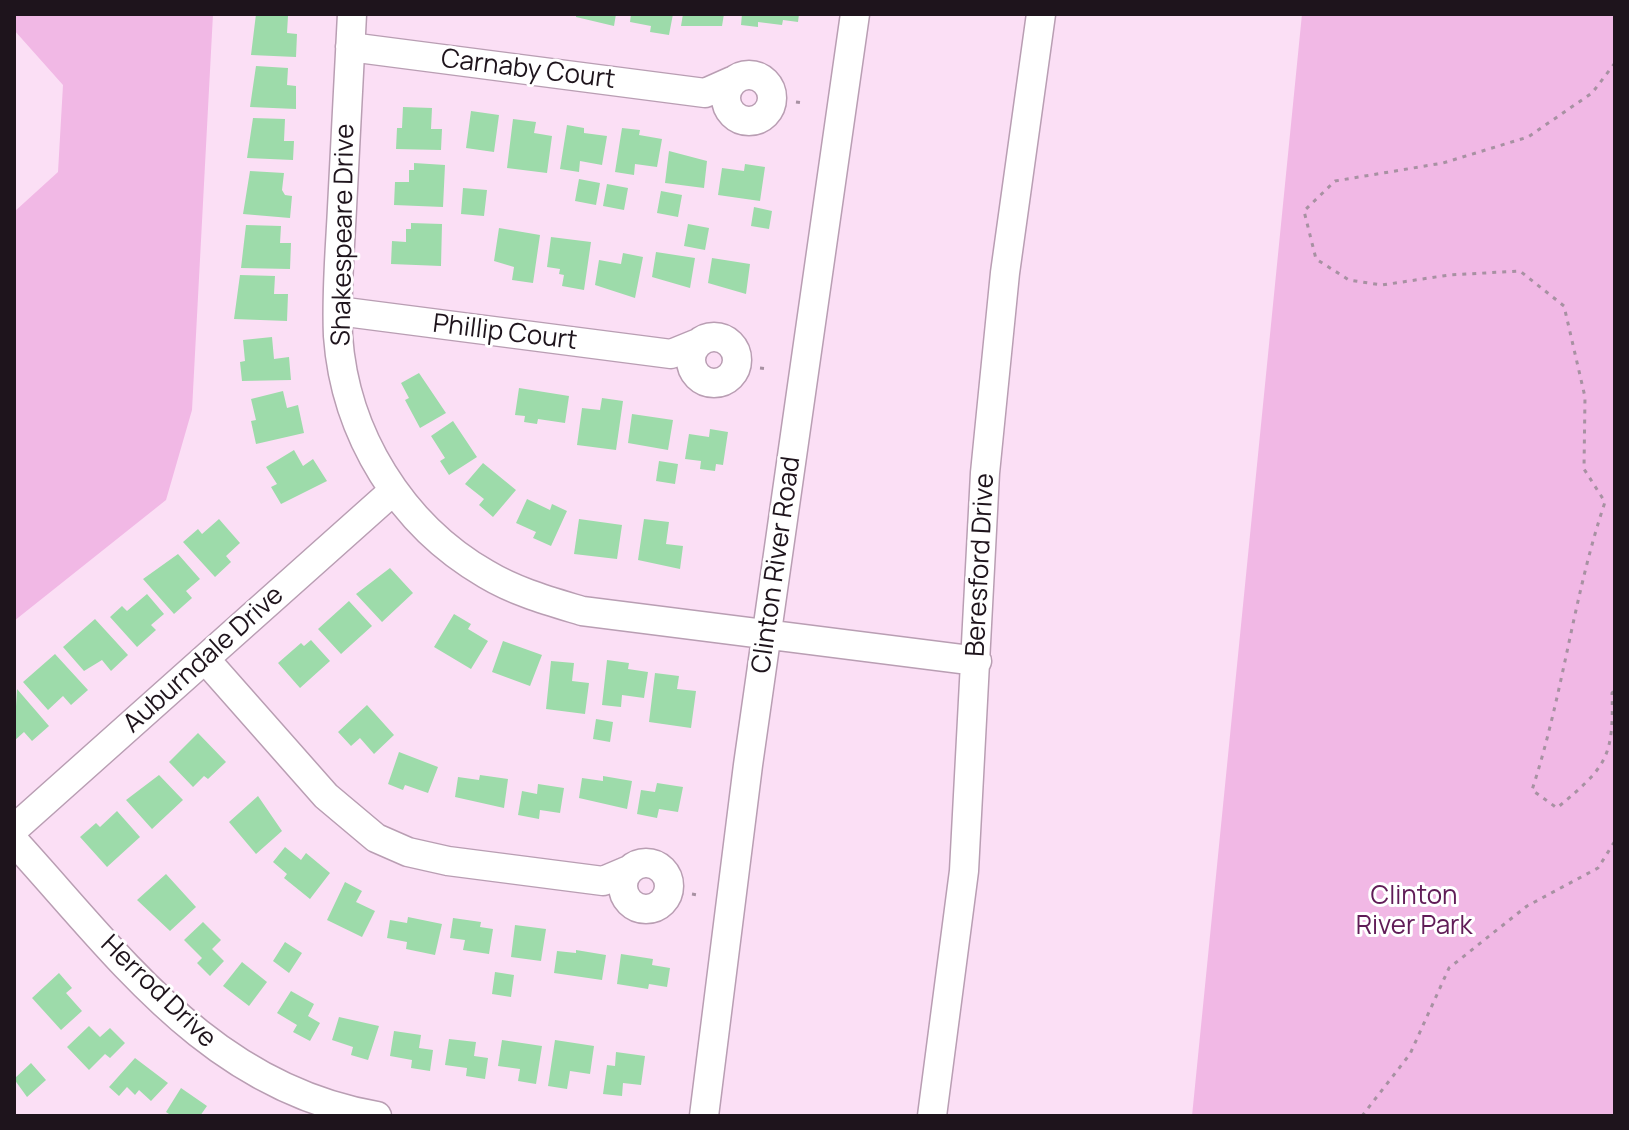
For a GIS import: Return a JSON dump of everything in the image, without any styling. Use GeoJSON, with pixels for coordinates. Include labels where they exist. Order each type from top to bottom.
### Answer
{"type":"FeatureCollection","features":[{"type":"Feature","properties":{"kind":"street","name":"Shakespeare Drive"},"geometry":{"type":"LineString","coordinates":[[352,14],[338,311],[342,364],[349,393],[371,451],[393,491],[445,546],[486,574],[526,594],[582,611],[977,661]]}},
{"type":"Feature","properties":{"kind":"street","name":"Clinton River Road"},"geometry":{"type":"LineString","coordinates":[[704,1116],[855,14]]}},
{"type":"Feature","properties":{"kind":"street","name":"Beresford Drive"},"geometry":{"type":"LineString","coordinates":[[932,1116],[964,871],[985,473],[1005,273],[1041,14]]}},
{"type":"Feature","properties":{"kind":"street","name":"Carnaby Court"},"geometry":{"type":"LineString","coordinates":[[350,47],[705,93],[741,120],[756,120],[768,111],[772,97],[767,83],[754,75],[732,81]]}},
{"type":"Feature","properties":{"kind":"street"},"geometry":{"type":"LineString","coordinates":[[705,93],[732,81]]}},
{"type":"Feature","properties":{"kind":"street"},"geometry":{"type":"LineString","coordinates":[[729,110],[726,95],[732,81]]}},
{"type":"Feature","properties":{"kind":"street","name":"Phillip Court"},"geometry":{"type":"LineString","coordinates":[[338,311],[671,354],[698,343]]}},
{"type":"Feature","properties":{"kind":"street"},"geometry":{"type":"LineString","coordinates":[[671,354],[694,372],[714,384],[728,379],[737,367],[736,352],[727,341],[712,337],[698,343],[691,357],[694,372]]}},
{"type":"Feature","properties":{"kind":"street","name":"Auburndale Drive"},"geometry":{"type":"LineString","coordinates":[[14,829],[393,491]]}},
{"type":"Feature","properties":{"kind":"street"},"geometry":{"type":"LineString","coordinates":[[205,659],[326,796],[376,838],[408,852],[448,861],[603,881],[651,863],[664,871],[670,885],[666,900],[654,909],[638,908],[603,881]]}},
{"type":"Feature","properties":{"kind":"street","name":"Herrod Drive"},"geometry":{"type":"LineString","coordinates":[[14,841],[135,976],[223,1054],[301,1097],[342,1110],[377,1116]]}},
{"type":"Feature","properties":{"kind":"street"},"geometry":{"type":"LineString","coordinates":[[626,899],[623,884],[629,870]]}},
{"type":"Feature","properties":{"kind":"path"},"geometry":{"type":"LineString","coordinates":[[1615,63],[1592,93],[1528,137],[1443,163],[1335,181],[1304,211],[1316,259],[1349,280],[1382,285],[1449,275],[1520,271],[1564,306],[1585,397],[1584,469],[1605,502],[1587,556],[1550,735],[1532,790],[1557,808],[1596,775],[1613,735],[1612,693],[1615,690]]}},
{"type":"Feature","properties":{"kind":"path"},"geometry":{"type":"LineString","coordinates":[[796,102],[803,103]]}},
{"type":"Feature","properties":{"kind":"path"},"geometry":{"type":"LineString","coordinates":[[760,368],[769,369]]}},
{"type":"Feature","properties":{"kind":"path"},"geometry":{"type":"LineString","coordinates":[[1362,1116],[1410,1054],[1449,968],[1527,906],[1598,868],[1615,841]]}},
{"type":"Feature","properties":{"kind":"path"},"geometry":{"type":"LineString","coordinates":[[692,894],[698,895]]}},
{"type":"Feature","properties":{"kind":"green space"},"geometry":{"type":"Polygon","coordinates":[[[14,14],[213,14],[192,410],[166,500],[14,621],[14,212],[58,172],[63,85],[14,30],[14,14]]]}},
{"type":"Feature","properties":{"kind":"green space","name":"Clinton River Park"},"geometry":{"type":"Polygon","coordinates":[[[1302,14],[1615,14],[1615,1116],[1192,1116],[1302,14]]]}},
{"type":"Feature","properties":{"kind":"building"},"geometry":{"type":"Polygon","coordinates":[[[256,14],[288,16],[287,33],[297,34],[296,57],[251,55],[256,14]]]}},
{"type":"Feature","properties":{"kind":"building"},"geometry":{"type":"Polygon","coordinates":[[[576,14],[616,14],[614,26],[576,17],[576,14]]]}},
{"type":"Feature","properties":{"kind":"building"},"geometry":{"type":"Polygon","coordinates":[[[631,14],[673,14],[669,35],[650,32],[651,26],[630,22],[631,14]]]}},
{"type":"Feature","properties":{"kind":"building"},"geometry":{"type":"Polygon","coordinates":[[[683,14],[724,14],[722,26],[681,26],[683,14]]]}},
{"type":"Feature","properties":{"kind":"building"},"geometry":{"type":"Polygon","coordinates":[[[742,14],[799,14],[798,22],[783,20],[782,25],[758,22],[758,27],[741,25],[742,14]]]}},
{"type":"Feature","properties":{"kind":"building"},"geometry":{"type":"Polygon","coordinates":[[[256,66],[288,68],[287,85],[296,86],[296,109],[250,107],[256,66]]]}},
{"type":"Feature","properties":{"kind":"building"},"geometry":{"type":"Polygon","coordinates":[[[403,107],[432,108],[431,129],[442,129],[441,150],[396,149],[397,128],[402,128],[403,107]]]}},
{"type":"Feature","properties":{"kind":"building"},"geometry":{"type":"Polygon","coordinates":[[[471,111],[499,115],[494,152],[466,148],[471,111]]]}},
{"type":"Feature","properties":{"kind":"building"},"geometry":{"type":"Polygon","coordinates":[[[253,118],[285,119],[284,141],[294,141],[293,160],[247,158],[253,118]]]}},
{"type":"Feature","properties":{"kind":"building"},"geometry":{"type":"Polygon","coordinates":[[[513,119],[536,122],[534,133],[552,136],[547,173],[507,168],[513,119]]]}},
{"type":"Feature","properties":{"kind":"building"},"geometry":{"type":"Polygon","coordinates":[[[567,125],[584,128],[584,133],[607,136],[602,165],[580,161],[579,172],[560,169],[567,125]]]}},
{"type":"Feature","properties":{"kind":"building"},"geometry":{"type":"Polygon","coordinates":[[[622,128],[640,130],[639,135],[662,139],[657,167],[635,164],[634,175],[615,172],[622,128]]]}},
{"type":"Feature","properties":{"kind":"building"},"geometry":{"type":"Polygon","coordinates":[[[669,151],[707,161],[704,188],[665,183],[669,151]]]}},
{"type":"Feature","properties":{"kind":"building"},"geometry":{"type":"Polygon","coordinates":[[[414,163],[445,165],[443,207],[394,205],[395,182],[409,182],[409,170],[414,170],[414,163]]]}},
{"type":"Feature","properties":{"kind":"building"},"geometry":{"type":"Polygon","coordinates":[[[745,164],[765,167],[760,201],[718,195],[722,168],[744,171],[745,164]]]}},
{"type":"Feature","properties":{"kind":"building"},"geometry":{"type":"Polygon","coordinates":[[[250,171],[284,173],[282,190],[285,195],[292,196],[290,218],[243,214],[250,171]]]}},
{"type":"Feature","properties":{"kind":"building"},"geometry":{"type":"Polygon","coordinates":[[[579,179],[600,183],[596,205],[575,201],[579,179]]]}},
{"type":"Feature","properties":{"kind":"building"},"geometry":{"type":"Polygon","coordinates":[[[607,184],[628,188],[624,210],[603,206],[607,184]]]}},
{"type":"Feature","properties":{"kind":"building"},"geometry":{"type":"Polygon","coordinates":[[[463,188],[487,190],[484,216],[461,214],[463,188]]]}},
{"type":"Feature","properties":{"kind":"building"},"geometry":{"type":"Polygon","coordinates":[[[661,191],[682,195],[678,217],[657,213],[661,191]]]}},
{"type":"Feature","properties":{"kind":"building"},"geometry":{"type":"Polygon","coordinates":[[[754,207],[772,211],[769,229],[751,226],[754,207]]]}},
{"type":"Feature","properties":{"kind":"building"},"geometry":{"type":"Polygon","coordinates":[[[411,223],[442,224],[441,266],[391,264],[392,241],[406,242],[406,229],[411,229],[411,223]]]}},
{"type":"Feature","properties":{"kind":"building"},"geometry":{"type":"Polygon","coordinates":[[[688,224],[709,228],[705,250],[684,246],[688,224]]]}},
{"type":"Feature","properties":{"kind":"building"},"geometry":{"type":"Polygon","coordinates":[[[246,225],[281,226],[280,243],[291,243],[290,269],[241,268],[246,225]]]}},
{"type":"Feature","properties":{"kind":"building"},"geometry":{"type":"Polygon","coordinates":[[[499,228],[540,235],[533,283],[512,280],[514,267],[494,261],[499,228]]]}},
{"type":"Feature","properties":{"kind":"building"},"geometry":{"type":"Polygon","coordinates":[[[551,237],[591,242],[584,290],[562,286],[564,275],[559,274],[560,269],[547,267],[551,237]]]}},
{"type":"Feature","properties":{"kind":"building"},"geometry":{"type":"Polygon","coordinates":[[[656,252],[695,258],[690,288],[652,277],[656,252]]]}},
{"type":"Feature","properties":{"kind":"building"},"geometry":{"type":"Polygon","coordinates":[[[623,253],[643,257],[635,298],[595,285],[599,260],[621,264],[623,253]]]}},
{"type":"Feature","properties":{"kind":"building"},"geometry":{"type":"Polygon","coordinates":[[[712,258],[750,264],[746,294],[708,283],[712,258]]]}},
{"type":"Feature","properties":{"kind":"building"},"geometry":{"type":"Polygon","coordinates":[[[240,275],[275,276],[274,294],[288,294],[287,321],[234,319],[240,275]]]}},
{"type":"Feature","properties":{"kind":"building"},"geometry":{"type":"Polygon","coordinates":[[[272,337],[274,359],[289,357],[291,380],[242,381],[240,362],[245,361],[243,340],[272,337]]]}},
{"type":"Feature","properties":{"kind":"building"},"geometry":{"type":"Polygon","coordinates":[[[419,373],[446,413],[420,428],[405,400],[409,398],[401,383],[419,373]]]}},
{"type":"Feature","properties":{"kind":"building"},"geometry":{"type":"Polygon","coordinates":[[[519,388],[569,396],[565,423],[538,419],[537,424],[524,422],[525,416],[515,415],[519,388]]]}},
{"type":"Feature","properties":{"kind":"building"},"geometry":{"type":"Polygon","coordinates":[[[283,391],[287,408],[298,405],[304,433],[256,444],[251,421],[256,420],[251,399],[283,391]]]}},
{"type":"Feature","properties":{"kind":"building"},"geometry":{"type":"Polygon","coordinates":[[[602,398],[623,401],[616,450],[577,445],[582,408],[600,410],[602,398]]]}},
{"type":"Feature","properties":{"kind":"building"},"geometry":{"type":"Polygon","coordinates":[[[632,414],[673,420],[668,450],[628,443],[632,414]]]}},
{"type":"Feature","properties":{"kind":"building"},"geometry":{"type":"Polygon","coordinates":[[[453,421],[477,457],[449,475],[440,461],[445,458],[431,436],[453,421]]]}},
{"type":"Feature","properties":{"kind":"building"},"geometry":{"type":"Polygon","coordinates":[[[710,429],[728,432],[723,465],[716,464],[715,471],[700,469],[701,461],[685,459],[689,434],[709,437],[710,429]]]}},
{"type":"Feature","properties":{"kind":"building"},"geometry":{"type":"Polygon","coordinates":[[[294,450],[303,466],[313,459],[327,481],[281,504],[271,487],[277,484],[266,467],[294,450]]]}},
{"type":"Feature","properties":{"kind":"building"},"geometry":{"type":"Polygon","coordinates":[[[659,461],[678,464],[675,484],[656,481],[659,461]]]}},
{"type":"Feature","properties":{"kind":"building"},"geometry":{"type":"Polygon","coordinates":[[[483,463],[516,490],[493,517],[479,505],[484,499],[465,484],[483,463]]]}},
{"type":"Feature","properties":{"kind":"building"},"geometry":{"type":"Polygon","coordinates":[[[527,499],[550,510],[552,504],[567,511],[551,546],[533,538],[536,532],[516,523],[527,499]]]}},
{"type":"Feature","properties":{"kind":"building"},"geometry":{"type":"Polygon","coordinates":[[[219,519],[240,543],[226,556],[231,562],[215,577],[183,542],[198,529],[202,534],[219,519]]]}},
{"type":"Feature","properties":{"kind":"building"},"geometry":{"type":"Polygon","coordinates":[[[579,519],[622,525],[617,559],[574,554],[579,519]]]}},
{"type":"Feature","properties":{"kind":"building"},"geometry":{"type":"Polygon","coordinates":[[[644,519],[669,522],[666,544],[683,546],[680,569],[638,560],[644,519]]]}},
{"type":"Feature","properties":{"kind":"building"},"geometry":{"type":"Polygon","coordinates":[[[178,554],[200,579],[186,591],[192,598],[174,614],[143,579],[178,554]]]}},
{"type":"Feature","properties":{"kind":"building"},"geometry":{"type":"Polygon","coordinates":[[[390,568],[413,593],[382,622],[356,594],[390,568]]]}},
{"type":"Feature","properties":{"kind":"building"},"geometry":{"type":"Polygon","coordinates":[[[147,594],[164,614],[151,625],[156,630],[137,647],[110,617],[122,606],[127,611],[147,594]]]}},
{"type":"Feature","properties":{"kind":"building"},"geometry":{"type":"Polygon","coordinates":[[[349,601],[372,626],[341,654],[318,629],[349,601]]]}},
{"type":"Feature","properties":{"kind":"building"},"geometry":{"type":"Polygon","coordinates":[[[454,614],[471,624],[468,629],[488,641],[471,669],[434,647],[454,614]]]}},
{"type":"Feature","properties":{"kind":"building"},"geometry":{"type":"Polygon","coordinates":[[[95,619],[128,655],[111,671],[102,660],[84,671],[63,647],[95,619]]]}},
{"type":"Feature","properties":{"kind":"building"},"geometry":{"type":"Polygon","coordinates":[[[311,640],[330,661],[300,688],[278,663],[301,643],[304,646],[311,640]]]}},
{"type":"Feature","properties":{"kind":"building"},"geometry":{"type":"Polygon","coordinates":[[[503,641],[542,655],[530,686],[492,672],[503,641]]]}},
{"type":"Feature","properties":{"kind":"building"},"geometry":{"type":"Polygon","coordinates":[[[55,654],[88,690],[71,705],[63,696],[48,710],[23,682],[55,654]]]}},
{"type":"Feature","properties":{"kind":"building"},"geometry":{"type":"Polygon","coordinates":[[[607,660],[629,663],[628,669],[648,672],[644,698],[622,695],[621,707],[602,705],[607,660]]]}},
{"type":"Feature","properties":{"kind":"building"},"geometry":{"type":"Polygon","coordinates":[[[551,661],[574,663],[572,681],[589,683],[585,714],[546,709],[551,661]]]}},
{"type":"Feature","properties":{"kind":"building"},"geometry":{"type":"Polygon","coordinates":[[[655,673],[679,676],[677,689],[696,691],[691,728],[649,722],[655,673]]]}},
{"type":"Feature","properties":{"kind":"building"},"geometry":{"type":"Polygon","coordinates":[[[17,689],[49,726],[32,741],[24,732],[14,741],[17,689]]]}},
{"type":"Feature","properties":{"kind":"building"},"geometry":{"type":"Polygon","coordinates":[[[367,705],[394,735],[374,754],[360,738],[351,746],[338,732],[367,705]]]}},
{"type":"Feature","properties":{"kind":"building"},"geometry":{"type":"Polygon","coordinates":[[[596,719],[613,722],[610,742],[593,739],[596,719]]]}},
{"type":"Feature","properties":{"kind":"building"},"geometry":{"type":"Polygon","coordinates":[[[198,733],[226,762],[208,779],[204,776],[193,787],[169,762],[198,733]]]}},
{"type":"Feature","properties":{"kind":"building"},"geometry":{"type":"Polygon","coordinates":[[[399,752],[438,767],[428,793],[405,785],[403,790],[388,784],[399,752]]]}},
{"type":"Feature","properties":{"kind":"building"},"geometry":{"type":"Polygon","coordinates":[[[159,775],[183,800],[152,829],[126,800],[159,775]]]}},
{"type":"Feature","properties":{"kind":"building"},"geometry":{"type":"Polygon","coordinates":[[[480,775],[508,779],[504,808],[455,797],[458,777],[479,780],[480,775]]]}},
{"type":"Feature","properties":{"kind":"building"},"geometry":{"type":"Polygon","coordinates":[[[603,776],[632,781],[627,809],[579,798],[582,778],[603,781],[603,776]]]}},
{"type":"Feature","properties":{"kind":"building"},"geometry":{"type":"Polygon","coordinates":[[[657,783],[683,787],[678,812],[659,809],[657,818],[637,814],[641,790],[655,792],[657,783]]]}},
{"type":"Feature","properties":{"kind":"building"},"geometry":{"type":"Polygon","coordinates":[[[538,784],[564,788],[560,813],[540,810],[539,819],[518,815],[522,791],[537,794],[538,784]]]}},
{"type":"Feature","properties":{"kind":"building"},"geometry":{"type":"Polygon","coordinates":[[[258,796],[282,831],[256,854],[229,822],[258,796]]]}},
{"type":"Feature","properties":{"kind":"building"},"geometry":{"type":"Polygon","coordinates":[[[117,811],[140,837],[107,867],[80,837],[96,823],[100,827],[117,811]]]}},
{"type":"Feature","properties":{"kind":"building"},"geometry":{"type":"Polygon","coordinates":[[[285,847],[301,860],[306,853],[330,873],[310,899],[284,878],[287,874],[273,862],[285,847]]]}},
{"type":"Feature","properties":{"kind":"building"},"geometry":{"type":"Polygon","coordinates":[[[166,874],[196,907],[170,931],[137,900],[166,874]]]}},
{"type":"Feature","properties":{"kind":"building"},"geometry":{"type":"Polygon","coordinates":[[[345,882],[362,891],[356,902],[375,911],[362,937],[327,920],[345,882]]]}},
{"type":"Feature","properties":{"kind":"building"},"geometry":{"type":"Polygon","coordinates":[[[408,917],[442,924],[435,955],[406,949],[407,942],[387,938],[390,920],[407,923],[408,917]]]}},
{"type":"Feature","properties":{"kind":"building"},"geometry":{"type":"Polygon","coordinates":[[[453,918],[481,922],[480,927],[493,929],[489,954],[463,950],[465,940],[450,938],[453,918]]]}},
{"type":"Feature","properties":{"kind":"building"},"geometry":{"type":"Polygon","coordinates":[[[203,922],[221,940],[212,949],[224,961],[210,976],[197,963],[202,958],[184,940],[203,922]]]}},
{"type":"Feature","properties":{"kind":"building"},"geometry":{"type":"Polygon","coordinates":[[[515,925],[546,929],[541,961],[511,957],[515,925]]]}},
{"type":"Feature","properties":{"kind":"building"},"geometry":{"type":"Polygon","coordinates":[[[285,942],[302,953],[289,973],[273,961],[285,942]]]}},
{"type":"Feature","properties":{"kind":"building"},"geometry":{"type":"Polygon","coordinates":[[[576,950],[606,955],[602,980],[554,973],[557,951],[576,953],[576,950]]]}},
{"type":"Feature","properties":{"kind":"building"},"geometry":{"type":"Polygon","coordinates":[[[621,954],[653,959],[652,965],[670,968],[667,987],[649,984],[648,989],[617,984],[621,954]]]}},
{"type":"Feature","properties":{"kind":"building"},"geometry":{"type":"Polygon","coordinates":[[[242,962],[267,982],[249,1006],[223,986],[242,962]]]}},
{"type":"Feature","properties":{"kind":"building"},"geometry":{"type":"Polygon","coordinates":[[[495,972],[514,975],[511,997],[492,994],[495,972]]]}},
{"type":"Feature","properties":{"kind":"building"},"geometry":{"type":"Polygon","coordinates":[[[59,973],[72,988],[66,993],[82,1011],[61,1030],[32,998],[59,973]]]}},
{"type":"Feature","properties":{"kind":"building"},"geometry":{"type":"Polygon","coordinates":[[[291,991],[314,1004],[308,1016],[320,1023],[310,1041],[293,1032],[297,1025],[277,1013],[291,991]]]}},
{"type":"Feature","properties":{"kind":"building"},"geometry":{"type":"Polygon","coordinates":[[[339,1017],[379,1026],[368,1060],[351,1055],[353,1047],[332,1040],[339,1017]]]}},
{"type":"Feature","properties":{"kind":"building"},"geometry":{"type":"Polygon","coordinates":[[[89,1026],[100,1037],[110,1028],[125,1043],[110,1058],[105,1054],[89,1070],[67,1047],[89,1026]]]}},
{"type":"Feature","properties":{"kind":"building"},"geometry":{"type":"Polygon","coordinates":[[[394,1031],[421,1035],[419,1048],[433,1050],[430,1071],[411,1068],[412,1060],[390,1056],[394,1031]]]}},
{"type":"Feature","properties":{"kind":"building"},"geometry":{"type":"Polygon","coordinates":[[[449,1039],[476,1042],[474,1056],[488,1058],[485,1079],[466,1076],[467,1068],[445,1065],[449,1039]]]}},
{"type":"Feature","properties":{"kind":"building"},"geometry":{"type":"Polygon","coordinates":[[[502,1040],[542,1046],[536,1084],[518,1081],[520,1069],[498,1066],[502,1040]]]}},
{"type":"Feature","properties":{"kind":"building"},"geometry":{"type":"Polygon","coordinates":[[[555,1040],[594,1046],[590,1074],[570,1071],[567,1089],[548,1086],[555,1040]]]}},
{"type":"Feature","properties":{"kind":"building"},"geometry":{"type":"Polygon","coordinates":[[[616,1052],[645,1056],[641,1085],[623,1083],[622,1096],[603,1094],[607,1065],[615,1066],[616,1052]]]}},
{"type":"Feature","properties":{"kind":"building"},"geometry":{"type":"Polygon","coordinates":[[[135,1058],[168,1083],[151,1101],[139,1090],[135,1095],[127,1087],[119,1096],[109,1087],[135,1058]]]}},
{"type":"Feature","properties":{"kind":"building"},"geometry":{"type":"Polygon","coordinates":[[[31,1063],[46,1080],[27,1097],[14,1079],[31,1063]]]}},
{"type":"Feature","properties":{"kind":"building"},"geometry":{"type":"Polygon","coordinates":[[[181,1088],[207,1106],[200,1116],[172,1116],[166,1112],[181,1088]]]}}]}
